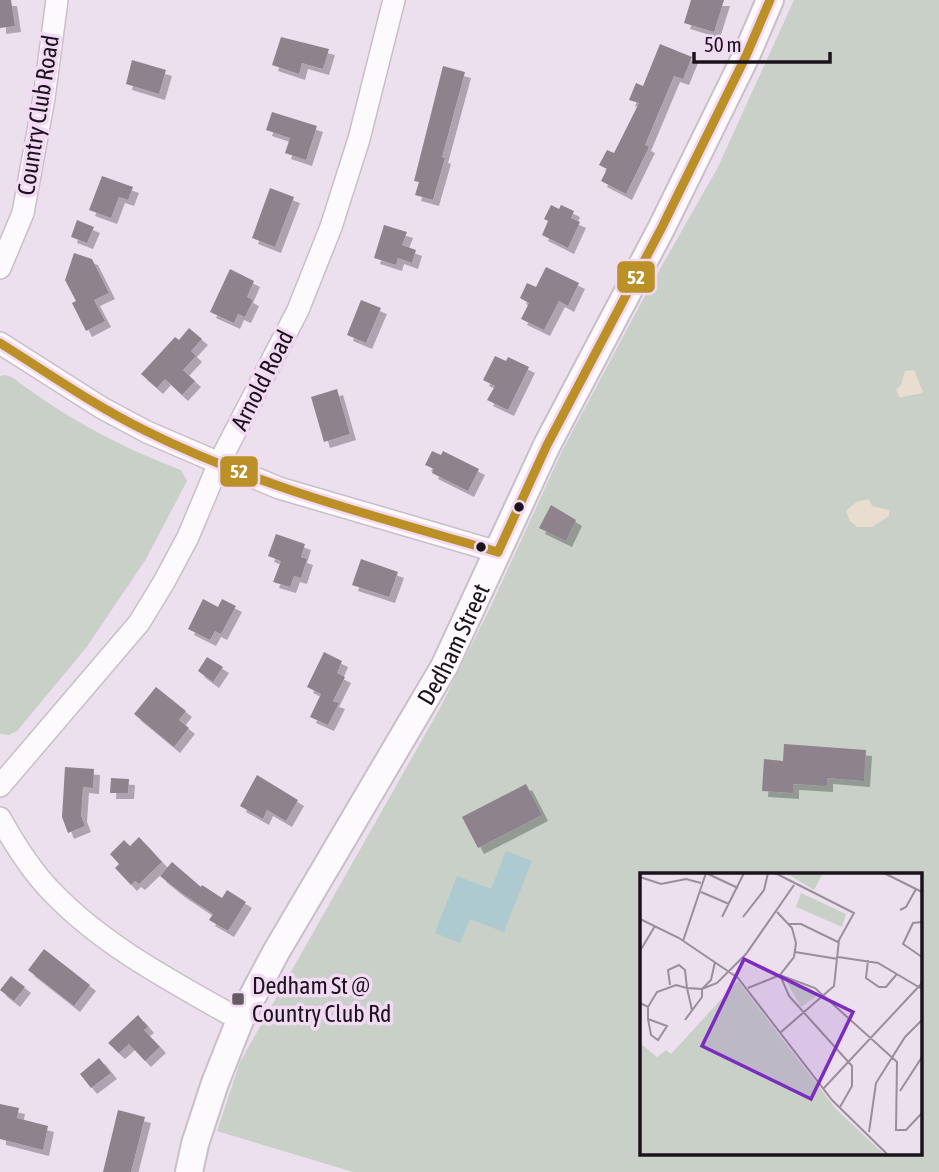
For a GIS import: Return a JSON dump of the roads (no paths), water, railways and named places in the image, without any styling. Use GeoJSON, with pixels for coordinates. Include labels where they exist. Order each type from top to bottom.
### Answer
{"type":"FeatureCollection","features":[{"type":"Feature","properties":{"kind":"main road","name":"Dedham Street"},"geometry":{"type":"LineString","coordinates":[[189,1172],[215,1083],[240,1020],[289,930],[444,667],[547,445],[667,217],[770,0]]}},
{"type":"Feature","properties":{"kind":"street","name":"Country Club Road"},"geometry":{"type":"LineString","coordinates":[[0,268],[23,213],[44,98],[57,0]]}},
{"type":"Feature","properties":{"kind":"street","name":"Arnold Road"},"geometry":{"type":"LineString","coordinates":[[0,786],[139,623],[188,537],[219,463],[298,310],[331,227],[359,139],[394,0]]}},
{"type":"Feature","properties":{"kind":"street"},"geometry":{"type":"LineString","coordinates":[[0,342],[102,408],[147,432],[219,463],[279,488],[498,552]]}},
{"type":"Feature","properties":{"kind":"street"},"geometry":{"type":"LineString","coordinates":[[0,818],[20,854],[52,893],[101,936],[176,984],[240,1020]]}},
{"type":"Feature","properties":{"kind":"place","name":"Dedham St @ Country Club Rd"},"geometry":{"type":"Point","coordinates":[238,999]}}]}
